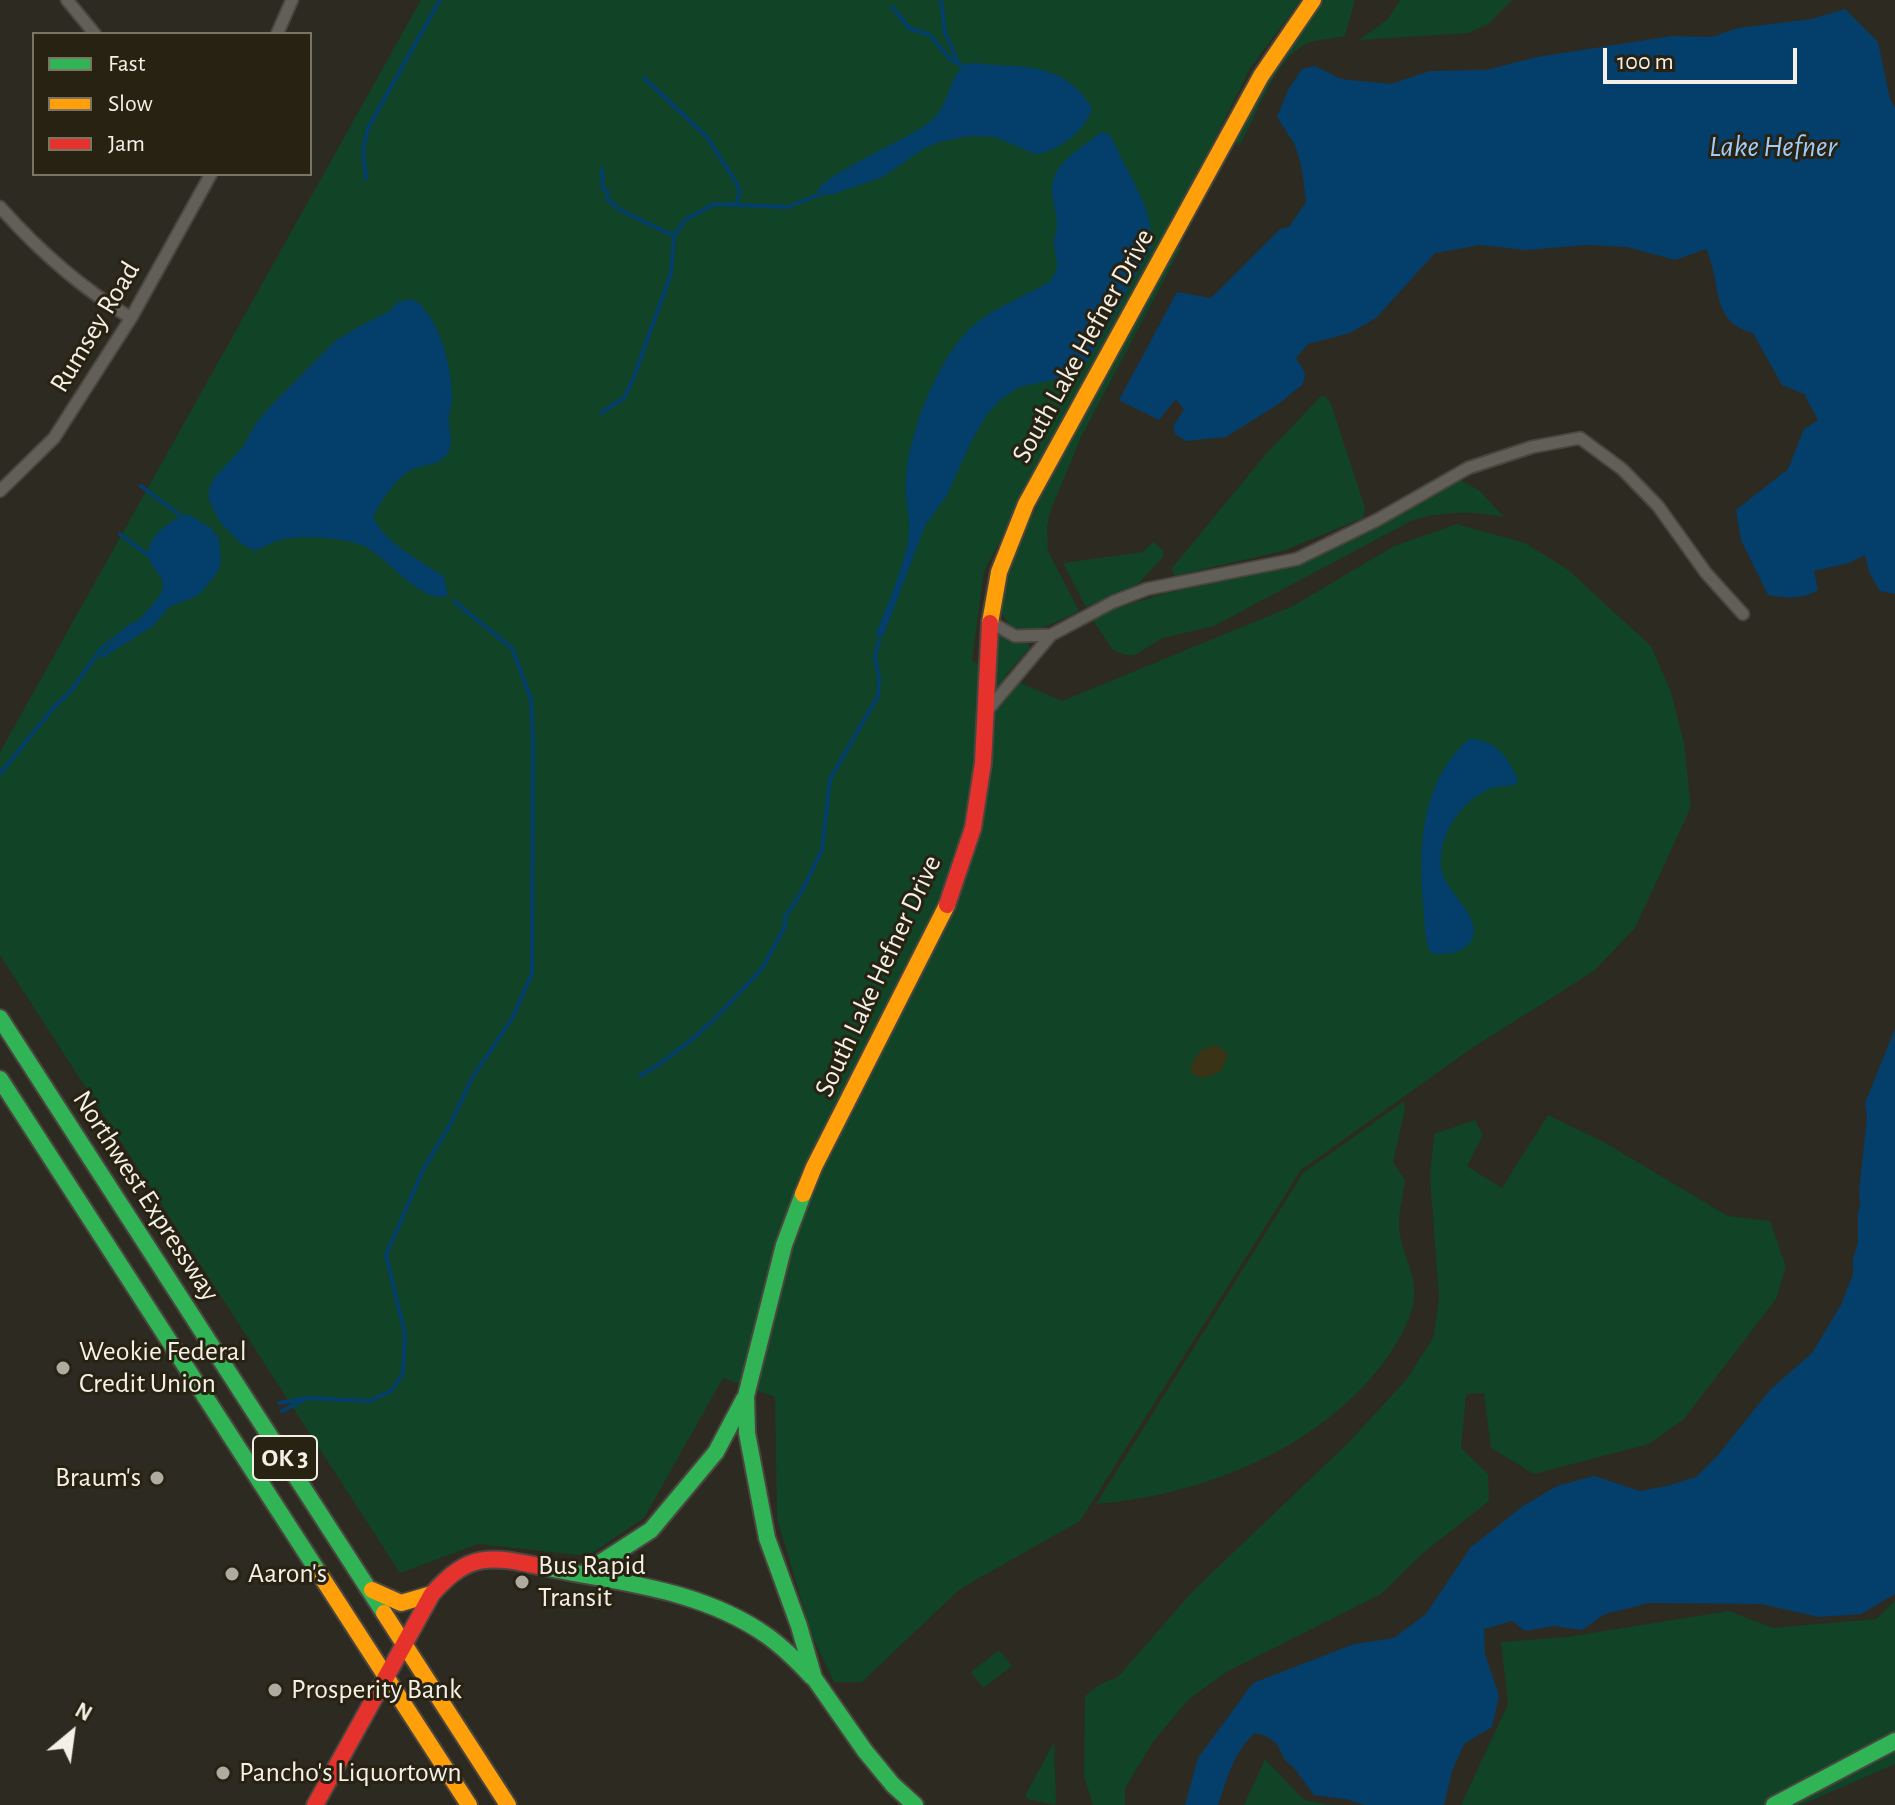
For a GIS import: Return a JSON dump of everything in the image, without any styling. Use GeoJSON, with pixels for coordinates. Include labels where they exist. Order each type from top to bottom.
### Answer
{"type":"FeatureCollection","features":[{"type":"Feature","properties":{"kind":"main road","name":"South Lake Hefner Drive"},"geometry":{"type":"LineString","coordinates":[[915,1805],[893,1785],[865,1751],[814,1678],[767,1538],[749,1446],[746,1396],[784,1245],[814,1167],[948,903],[973,828],[983,763],[990,622],[999,572],[1026,504],[1261,76],[1313,0]]}},
{"type":"Feature","properties":{"kind":"main road","name":"Northwest Expressway"},"geometry":{"type":"LineString","coordinates":[[0,1018],[508,1805]]}},
{"type":"Feature","properties":{"kind":"main road","name":"Northwest Expressway"},"geometry":{"type":"LineString","coordinates":[[0,1079],[469,1805]]}},
{"type":"Feature","properties":{"kind":"main road"},"geometry":{"type":"LineString","coordinates":[[121,1265],[149,1248]]}},
{"type":"Feature","properties":{"kind":"main road"},"geometry":{"type":"LineString","coordinates":[[583,1574],[651,1530],[716,1452],[746,1396]]}},
{"type":"Feature","properties":{"kind":"main road"},"geometry":{"type":"LineString","coordinates":[[315,1805],[432,1594],[451,1572],[478,1560],[514,1562],[583,1574],[662,1590],[716,1608],[768,1636],[814,1678]]}},
{"type":"Feature","properties":{"kind":"main road"},"geometry":{"type":"LineString","coordinates":[[369,1588],[401,1603],[432,1594]]}},
{"type":"Feature","properties":{"kind":"main road"},"geometry":{"type":"LineString","coordinates":[[1774,1805],[1895,1741]]}},
{"type":"Feature","properties":{"kind":"street"},"geometry":{"type":"LineString","coordinates":[[67,0],[93,32]]}},
{"type":"Feature","properties":{"kind":"street"},"geometry":{"type":"LineString","coordinates":[[278,32],[292,0]]}},
{"type":"Feature","properties":{"kind":"street","name":"Rumsey Road"},"geometry":{"type":"LineString","coordinates":[[0,491],[54,438],[131,318],[210,176]]}},
{"type":"Feature","properties":{"kind":"street"},"geometry":{"type":"LineString","coordinates":[[0,207],[47,256],[82,285],[131,318]]}},
{"type":"Feature","properties":{"kind":"street"},"geometry":{"type":"LineString","coordinates":[[983,715],[1051,635],[1113,602],[1147,589],[1297,559],[1377,520],[1468,468],[1532,447],[1580,438],[1622,469],[1658,506],[1706,573],[1743,614]]}},
{"type":"Feature","properties":{"kind":"street"},"geometry":{"type":"LineString","coordinates":[[990,622],[1015,636],[1051,635]]}},
{"type":"Feature","properties":{"kind":"green space"},"geometry":{"type":"Polygon","coordinates":[[[421,0],[1301,0],[1251,67],[1170,228],[984,571],[972,661],[993,670],[996,638],[1000,635],[1028,643],[1030,648],[1005,676],[1062,701],[1293,606],[1394,546],[1457,524],[1525,543],[1567,569],[1651,646],[1671,692],[1684,743],[1691,807],[1635,928],[1594,971],[1469,1050],[1301,1170],[1080,1521],[960,1589],[862,1682],[834,1682],[812,1636],[777,1518],[775,1397],[723,1378],[644,1518],[588,1556],[478,1544],[400,1573],[0,955],[0,752],[421,0]]]}},
{"type":"Feature","properties":{"kind":"green space"},"geometry":{"type":"Polygon","coordinates":[[[1325,0],[1355,0],[1345,36],[1308,43],[1286,60],[1239,146],[1235,139],[1263,84],[1298,31],[1325,0]]]}},
{"type":"Feature","properties":{"kind":"green space"},"geometry":{"type":"Polygon","coordinates":[[[1400,0],[1512,0],[1488,24],[1469,33],[1359,40],[1388,19],[1400,0]]]}},
{"type":"Feature","properties":{"kind":"green space"},"geometry":{"type":"Polygon","coordinates":[[[1182,246],[1081,437],[1050,512],[1048,551],[1079,611],[1050,625],[1018,629],[1003,615],[1004,590],[1018,549],[1042,495],[1104,376],[1175,248],[1182,246]]]}},
{"type":"Feature","properties":{"kind":"green space"},"geometry":{"type":"Polygon","coordinates":[[[1321,396],[1331,404],[1365,508],[1363,518],[1283,551],[1174,576],[1172,568],[1266,454],[1321,396]]]}},
{"type":"Feature","properties":{"kind":"green space"},"geometry":{"type":"Polygon","coordinates":[[[1460,480],[1479,490],[1504,517],[1458,513],[1413,520],[1214,626],[1163,638],[1135,655],[1113,650],[1092,619],[1135,602],[1293,562],[1362,531],[1449,482],[1460,480]]]}},
{"type":"Feature","properties":{"kind":"green space"},"geometry":{"type":"Polygon","coordinates":[[[1153,542],[1163,550],[1164,556],[1138,584],[1086,607],[1063,563],[1143,552],[1153,542]]]}},
{"type":"Feature","properties":{"kind":"green space"},"geometry":{"type":"Polygon","coordinates":[[[1404,1101],[1405,1109],[1393,1162],[1405,1180],[1399,1229],[1413,1282],[1414,1300],[1397,1343],[1381,1366],[1354,1396],[1323,1422],[1253,1464],[1176,1491],[1096,1504],[1303,1173],[1404,1101]]]}},
{"type":"Feature","properties":{"kind":"green space"},"geometry":{"type":"Polygon","coordinates":[[[1548,1115],[1602,1141],[1728,1216],[1770,1221],[1786,1267],[1776,1299],[1684,1419],[1649,1444],[1534,1474],[1491,1448],[1484,1393],[1466,1394],[1461,1448],[1488,1474],[1489,1501],[1423,1553],[1381,1594],[1228,1671],[1189,1699],[1153,1742],[1125,1788],[1125,1805],[1093,1805],[1084,1776],[1085,1696],[1099,1685],[1118,1677],[1192,1592],[1348,1443],[1407,1379],[1434,1336],[1439,1297],[1430,1177],[1434,1134],[1475,1120],[1483,1135],[1467,1166],[1502,1188],[1548,1115]]]}},
{"type":"Feature","properties":{"kind":"green space"},"geometry":{"type":"Polygon","coordinates":[[[1895,1601],[1895,1764],[1801,1805],[1461,1805],[1508,1704],[1501,1642],[1567,1637],[1729,1611],[1773,1628],[1876,1619],[1895,1601]]]}},
{"type":"Feature","properties":{"kind":"green space"},"geometry":{"type":"Polygon","coordinates":[[[999,1650],[1012,1666],[983,1688],[971,1672],[999,1650]]]}},
{"type":"Feature","properties":{"kind":"green space"},"geometry":{"type":"Polygon","coordinates":[[[1054,1742],[1056,1802],[1055,1805],[1025,1796],[1054,1742]]]}},
{"type":"Feature","properties":{"kind":"green space"},"geometry":{"type":"Polygon","coordinates":[[[1265,1759],[1304,1800],[1332,1805],[1244,1805],[1265,1759]]]}},
{"type":"Feature","properties":{"kind":"sand"},"geometry":{"type":"Polygon","coordinates":[[[1220,1047],[1228,1055],[1222,1069],[1207,1076],[1192,1074],[1191,1064],[1201,1050],[1220,1047]]]}},
{"type":"Feature","properties":{"kind":"water","name":"Lake Hefner"},"geometry":{"type":"Polygon","coordinates":[[[1845,9],[1878,42],[1890,99],[1895,108],[1895,594],[1880,591],[1869,572],[1865,555],[1849,563],[1814,571],[1818,590],[1812,593],[1794,597],[1768,595],[1741,540],[1736,510],[1788,469],[1804,429],[1818,420],[1804,394],[1782,385],[1753,333],[1729,320],[1719,299],[1706,249],[1675,260],[1627,247],[1586,245],[1526,250],[1480,245],[1435,253],[1376,318],[1350,333],[1308,344],[1296,358],[1305,373],[1303,384],[1280,403],[1226,437],[1186,441],[1175,434],[1173,426],[1184,410],[1176,399],[1159,420],[1119,400],[1177,292],[1211,298],[1280,229],[1289,227],[1306,202],[1295,145],[1277,117],[1288,90],[1302,69],[1315,66],[1341,79],[1391,84],[1430,71],[1486,70],[1537,57],[1672,36],[1712,37],[1738,28],[1812,19],[1845,9]]]}},
{"type":"Feature","properties":{"kind":"water"},"geometry":{"type":"Polygon","coordinates":[[[965,64],[1026,67],[1051,73],[1073,85],[1083,95],[1092,108],[1089,116],[1070,139],[1043,153],[1035,154],[995,137],[970,136],[939,142],[923,149],[883,177],[831,195],[817,191],[836,175],[930,122],[941,109],[959,70],[965,64]]]}},
{"type":"Feature","properties":{"kind":"water"},"geometry":{"type":"Polygon","coordinates":[[[1101,132],[1109,134],[1114,142],[1145,206],[1151,248],[1088,361],[1072,376],[1019,387],[1000,400],[986,416],[947,495],[925,526],[883,637],[875,637],[907,545],[908,459],[928,395],[949,355],[974,325],[1048,283],[1053,277],[1057,264],[1054,243],[1057,224],[1053,181],[1058,169],[1069,157],[1101,132]]]}},
{"type":"Feature","properties":{"kind":"water"},"geometry":{"type":"Polygon","coordinates":[[[413,299],[430,317],[447,358],[452,398],[449,420],[451,446],[440,461],[416,468],[399,479],[373,517],[395,544],[444,577],[448,596],[427,594],[373,552],[356,543],[324,538],[292,538],[276,541],[255,551],[240,543],[220,522],[209,500],[209,489],[214,478],[243,447],[256,423],[269,408],[335,341],[390,311],[397,302],[413,299]]]}},
{"type":"Feature","properties":{"kind":"water"},"geometry":{"type":"Polygon","coordinates":[[[188,514],[211,528],[219,538],[221,563],[217,573],[199,595],[169,607],[153,626],[101,659],[100,655],[158,598],[163,583],[151,563],[149,547],[165,526],[188,514]]]}},
{"type":"Feature","properties":{"kind":"water"},"geometry":{"type":"Polygon","coordinates":[[[1469,739],[1486,742],[1500,751],[1518,780],[1515,785],[1496,787],[1472,800],[1446,834],[1442,848],[1443,875],[1466,909],[1474,928],[1468,945],[1447,954],[1433,954],[1426,935],[1422,843],[1431,797],[1440,776],[1469,739]]]}},
{"type":"Feature","properties":{"kind":"water"},"geometry":{"type":"Polygon","coordinates":[[[1895,1029],[1895,1594],[1861,1614],[1819,1617],[1761,1604],[1649,1603],[1605,1614],[1582,1630],[1554,1626],[1525,1631],[1512,1621],[1484,1629],[1485,1654],[1499,1696],[1492,1727],[1464,1744],[1452,1771],[1444,1805],[1365,1805],[1314,1795],[1285,1760],[1277,1744],[1255,1733],[1236,1757],[1218,1805],[1185,1805],[1198,1758],[1253,1683],[1354,1644],[1394,1638],[1426,1614],[1471,1547],[1523,1506],[1557,1486],[1594,1476],[1640,1491],[1696,1477],[1718,1455],[1770,1390],[1812,1353],[1841,1305],[1853,1274],[1867,1117],[1865,1103],[1895,1029]]]}},
{"type":"Feature","properties":{"kind":"waterway"},"geometry":{"type":"LineString","coordinates":[[366,178],[363,149],[368,128],[440,0]]}},
{"type":"Feature","properties":{"kind":"waterway"},"geometry":{"type":"LineString","coordinates":[[941,0],[945,33],[958,62]]}},
{"type":"Feature","properties":{"kind":"waterway"},"geometry":{"type":"LineString","coordinates":[[892,7],[909,28],[930,35],[950,59],[961,65]]}},
{"type":"Feature","properties":{"kind":"waterway"},"geometry":{"type":"LineString","coordinates":[[644,78],[707,137],[737,184],[740,192],[736,205]]}},
{"type":"Feature","properties":{"kind":"waterway"},"geometry":{"type":"LineString","coordinates":[[602,169],[607,199],[620,210],[674,236]]}},
{"type":"Feature","properties":{"kind":"waterway"},"geometry":{"type":"LineString","coordinates":[[601,413],[624,398],[634,377],[671,273],[674,236],[685,220],[714,204],[787,207],[826,192]]}},
{"type":"Feature","properties":{"kind":"waterway"},"geometry":{"type":"LineString","coordinates":[[141,486],[181,516]]}},
{"type":"Feature","properties":{"kind":"waterway"},"geometry":{"type":"LineString","coordinates":[[120,534],[149,556]]}},
{"type":"Feature","properties":{"kind":"waterway"},"geometry":{"type":"LineString","coordinates":[[279,1403],[308,1398],[369,1401],[391,1391],[403,1373],[405,1334],[386,1255],[423,1170],[451,1123],[472,1078],[513,1017],[532,973],[531,699],[512,648],[454,601]]}},
{"type":"Feature","properties":{"kind":"waterway"},"geometry":{"type":"LineString","coordinates":[[0,774],[54,707],[70,692],[101,649],[133,624]]}},
{"type":"Feature","properties":{"kind":"waterway"},"geometry":{"type":"LineString","coordinates":[[640,1076],[706,1027],[763,967],[785,926],[785,917],[801,893],[822,850],[830,779],[878,696],[875,656],[879,641]]}},
{"type":"Feature","properties":{"kind":"waterway"},"geometry":{"type":"LineString","coordinates":[[282,1411],[302,1401]]}},
{"type":"Feature","properties":{"kind":"traffic: fast"},"geometry":{"type":"LineString","coordinates":[[0,1018],[384,1613]]}},
{"type":"Feature","properties":{"kind":"traffic: fast"},"geometry":{"type":"LineString","coordinates":[[0,1079],[319,1573]]}},
{"type":"Feature","properties":{"kind":"traffic: fast"},"geometry":{"type":"LineString","coordinates":[[803,1194],[784,1245],[746,1396],[747,1433],[767,1538],[814,1678],[865,1751],[893,1785],[915,1805]]}},
{"type":"Feature","properties":{"kind":"traffic: fast"},"geometry":{"type":"LineString","coordinates":[[583,1574],[651,1530],[716,1452],[744,1399]]}},
{"type":"Feature","properties":{"kind":"traffic: fast"},"geometry":{"type":"LineString","coordinates":[[543,1567],[630,1583],[714,1607],[766,1635],[812,1677]]}},
{"type":"Feature","properties":{"kind":"traffic: fast"},"geometry":{"type":"LineString","coordinates":[[1774,1805],[1895,1741]]}},
{"type":"Feature","properties":{"kind":"traffic: slow"},"geometry":{"type":"LineString","coordinates":[[990,623],[999,572],[1026,504],[1261,76],[1313,0]]}},
{"type":"Feature","properties":{"kind":"traffic: slow"},"geometry":{"type":"LineString","coordinates":[[803,1194],[947,905]]}},
{"type":"Feature","properties":{"kind":"traffic: slow"},"geometry":{"type":"LineString","coordinates":[[319,1573],[469,1805]]}},
{"type":"Feature","properties":{"kind":"traffic: slow"},"geometry":{"type":"LineString","coordinates":[[372,1590],[401,1603],[432,1594]]}},
{"type":"Feature","properties":{"kind":"traffic: slow"},"geometry":{"type":"LineString","coordinates":[[384,1613],[508,1805]]}},
{"type":"Feature","properties":{"kind":"traffic: jam"},"geometry":{"type":"LineString","coordinates":[[947,905],[973,828],[983,763],[990,623]]}},
{"type":"Feature","properties":{"kind":"traffic: jam"},"geometry":{"type":"LineString","coordinates":[[315,1805],[432,1594],[458,1570],[482,1560],[495,1559],[543,1567]]}},
{"type":"Feature","properties":{"kind":"place","name":"Weokie Federal Credit Union"},"geometry":{"type":"Point","coordinates":[63,1368]}},
{"type":"Feature","properties":{"kind":"place","name":"Braum's"},"geometry":{"type":"Point","coordinates":[157,1478]}},
{"type":"Feature","properties":{"kind":"place","name":"Aaron's"},"geometry":{"type":"Point","coordinates":[232,1574]}},
{"type":"Feature","properties":{"kind":"place","name":"Bus Rapid Transit"},"geometry":{"type":"Point","coordinates":[522,1582]}},
{"type":"Feature","properties":{"kind":"place","name":"Prosperity Bank"},"geometry":{"type":"Point","coordinates":[275,1690]}},
{"type":"Feature","properties":{"kind":"place","name":"Pancho's Liquortown"},"geometry":{"type":"Point","coordinates":[223,1773]}}]}
